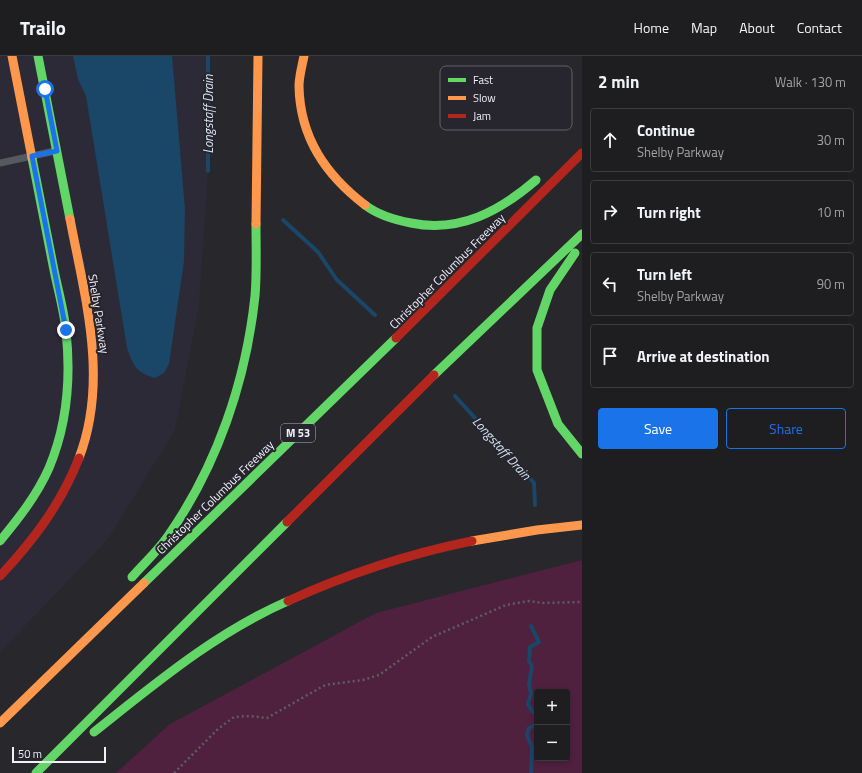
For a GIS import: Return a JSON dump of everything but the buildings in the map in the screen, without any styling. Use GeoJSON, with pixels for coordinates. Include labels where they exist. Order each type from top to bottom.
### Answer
{"type":"FeatureCollection","features":[{"type":"Feature","properties":{"kind":"main road"},"geometry":{"type":"LineString","coordinates":[[0,541],[25,510],[50,468],[58,448],[68,401],[70,375],[66,330],[12,56]]}},
{"type":"Feature","properties":{"kind":"main road","name":"Shelby Parkway"},"geometry":{"type":"LineString","coordinates":[[0,576],[40,532],[65,492],[82,449],[92,401],[94,380],[91,330],[57,151],[37,90],[38,56]]}},
{"type":"Feature","properties":{"kind":"main road"},"geometry":{"type":"LineString","coordinates":[[126,583],[167,537],[201,480],[222,436],[236,399],[251,332],[255,296],[258,56]]}},
{"type":"Feature","properties":{"kind":"main road"},"geometry":{"type":"LineString","coordinates":[[304,56],[299,80],[300,104],[304,123],[316,154],[324,167],[341,186],[361,203],[390,219],[424,226],[435,226],[459,223],[492,214],[517,198],[546,172]]}},
{"type":"Feature","properties":{"kind":"main road"},"geometry":{"type":"LineString","coordinates":[[16,77],[37,90]]}},
{"type":"Feature","properties":{"kind":"main road","name":"Christopher Columbus Freeway"},"geometry":{"type":"LineString","coordinates":[[0,723],[386,349],[582,154]]}},
{"type":"Feature","properties":{"kind":"main road"},"geometry":{"type":"LineString","coordinates":[[36,773],[429,380],[582,234]]}},
{"type":"Feature","properties":{"kind":"main road"},"geometry":{"type":"LineString","coordinates":[[582,241],[550,290],[537,328],[537,370],[558,424],[582,454]]}},
{"type":"Feature","properties":{"kind":"main road"},"geometry":{"type":"LineString","coordinates":[[42,773],[178,666],[234,628],[308,590],[365,568],[435,549],[539,529],[582,526]]}},
{"type":"Feature","properties":{"kind":"main road"},"geometry":{"type":"LineString","coordinates":[[13,710],[100,612]]}},
{"type":"Feature","properties":{"kind":"lane"},"geometry":{"type":"LineString","coordinates":[[0,163],[57,151]]}},
{"type":"Feature","properties":{"kind":"path"},"geometry":{"type":"LineString","coordinates":[[174,773],[218,729],[234,717],[249,716],[266,718],[325,685],[363,680],[379,675],[432,637],[506,605],[530,601],[542,603],[582,602]]}},
{"type":"Feature","properties":{"kind":"shaded area"},"geometry":{"type":"Polygon","coordinates":[[[0,56],[208,56],[208,171],[199,304],[175,430],[108,539],[0,652],[0,56]]]}},
{"type":"Feature","properties":{"kind":"shaded area"},"geometry":{"type":"Polygon","coordinates":[[[582,560],[582,773],[116,773],[170,724],[376,613],[582,560]]]}},
{"type":"Feature","properties":{"kind":"water"},"geometry":{"type":"Polygon","coordinates":[[[73,56],[172,56],[185,209],[184,261],[169,364],[164,373],[155,378],[136,368],[127,348],[86,96],[78,79],[73,56]]]}},
{"type":"Feature","properties":{"kind":"waterway","name":"Longstaff Drain"},"geometry":{"type":"LineString","coordinates":[[208,56],[208,171]]}},
{"type":"Feature","properties":{"kind":"waterway","name":"Longstaff Drain"},"geometry":{"type":"LineString","coordinates":[[283,220],[318,252],[337,280],[375,315]]}},
{"type":"Feature","properties":{"kind":"waterway","name":"Longstaff Drain"},"geometry":{"type":"LineString","coordinates":[[455,396],[534,483],[535,505]]}},
{"type":"Feature","properties":{"kind":"waterway","name":"Longstaff Drain"},"geometry":{"type":"LineString","coordinates":[[531,626],[539,642],[530,647],[529,661],[532,666],[529,684],[531,694],[528,704],[534,712]]}},
{"type":"Feature","properties":{"kind":"waterway","name":"Longstaff Drain"},"geometry":{"type":"LineString","coordinates":[[531,773],[532,747],[527,735],[529,728],[535,725]]}},
{"type":"Feature","properties":{"kind":"traffic: fast"},"geometry":{"type":"LineString","coordinates":[[38,56],[70,219]]}},
{"type":"Feature","properties":{"kind":"traffic: fast"},"geometry":{"type":"LineString","coordinates":[[0,541],[27,506],[39,488],[49,468],[64,418],[68,383],[65,323],[32,158]]}},
{"type":"Feature","properties":{"kind":"traffic: fast"},"geometry":{"type":"LineString","coordinates":[[365,205],[387,217],[411,223],[446,225],[463,222],[494,210],[536,180]]}},
{"type":"Feature","properties":{"kind":"traffic: fast"},"geometry":{"type":"LineString","coordinates":[[132,577],[164,541],[185,509],[215,452],[226,422],[236,391],[251,328],[256,287],[256,224]]}},
{"type":"Feature","properties":{"kind":"traffic: fast"},"geometry":{"type":"LineString","coordinates":[[434,375],[582,234]]}},
{"type":"Feature","properties":{"kind":"traffic: fast"},"geometry":{"type":"LineString","coordinates":[[575,253],[550,290],[537,328],[537,370],[558,424],[582,454]]}},
{"type":"Feature","properties":{"kind":"traffic: fast"},"geometry":{"type":"LineString","coordinates":[[144,583],[396,338]]}},
{"type":"Feature","properties":{"kind":"traffic: fast"},"geometry":{"type":"LineString","coordinates":[[36,773],[287,522]]}},
{"type":"Feature","properties":{"kind":"traffic: fast"},"geometry":{"type":"LineString","coordinates":[[94,732],[163,677],[187,660],[236,628],[288,601]]}},
{"type":"Feature","properties":{"kind":"traffic: slow"},"geometry":{"type":"LineString","coordinates":[[12,56],[32,158]]}},
{"type":"Feature","properties":{"kind":"traffic: slow"},"geometry":{"type":"LineString","coordinates":[[256,224],[258,56]]}},
{"type":"Feature","properties":{"kind":"traffic: slow"},"geometry":{"type":"LineString","coordinates":[[304,56],[299,86],[304,122],[310,139],[327,168],[338,181],[365,205]]}},
{"type":"Feature","properties":{"kind":"traffic: slow"},"geometry":{"type":"LineString","coordinates":[[70,219],[87,309],[93,369],[92,399],[88,429],[79,458]]}},
{"type":"Feature","properties":{"kind":"traffic: slow"},"geometry":{"type":"LineString","coordinates":[[472,541],[537,530],[582,525]]}},
{"type":"Feature","properties":{"kind":"traffic: slow"},"geometry":{"type":"LineString","coordinates":[[0,723],[144,583]]}},
{"type":"Feature","properties":{"kind":"traffic: jam"},"geometry":{"type":"LineString","coordinates":[[396,338],[582,153]]}},
{"type":"Feature","properties":{"kind":"traffic: jam"},"geometry":{"type":"LineString","coordinates":[[287,522],[434,375]]}},
{"type":"Feature","properties":{"kind":"traffic: jam"},"geometry":{"type":"LineString","coordinates":[[0,576],[24,549],[45,521],[64,491],[79,458]]}},
{"type":"Feature","properties":{"kind":"traffic: jam"},"geometry":{"type":"LineString","coordinates":[[288,601],[333,582],[378,566],[425,552],[472,541]]}},
{"type":"Feature","properties":{"kind":"route"},"geometry":{"type":"LineString","coordinates":[[45,89],[57,151],[32,156],[66,330]]}}]}
